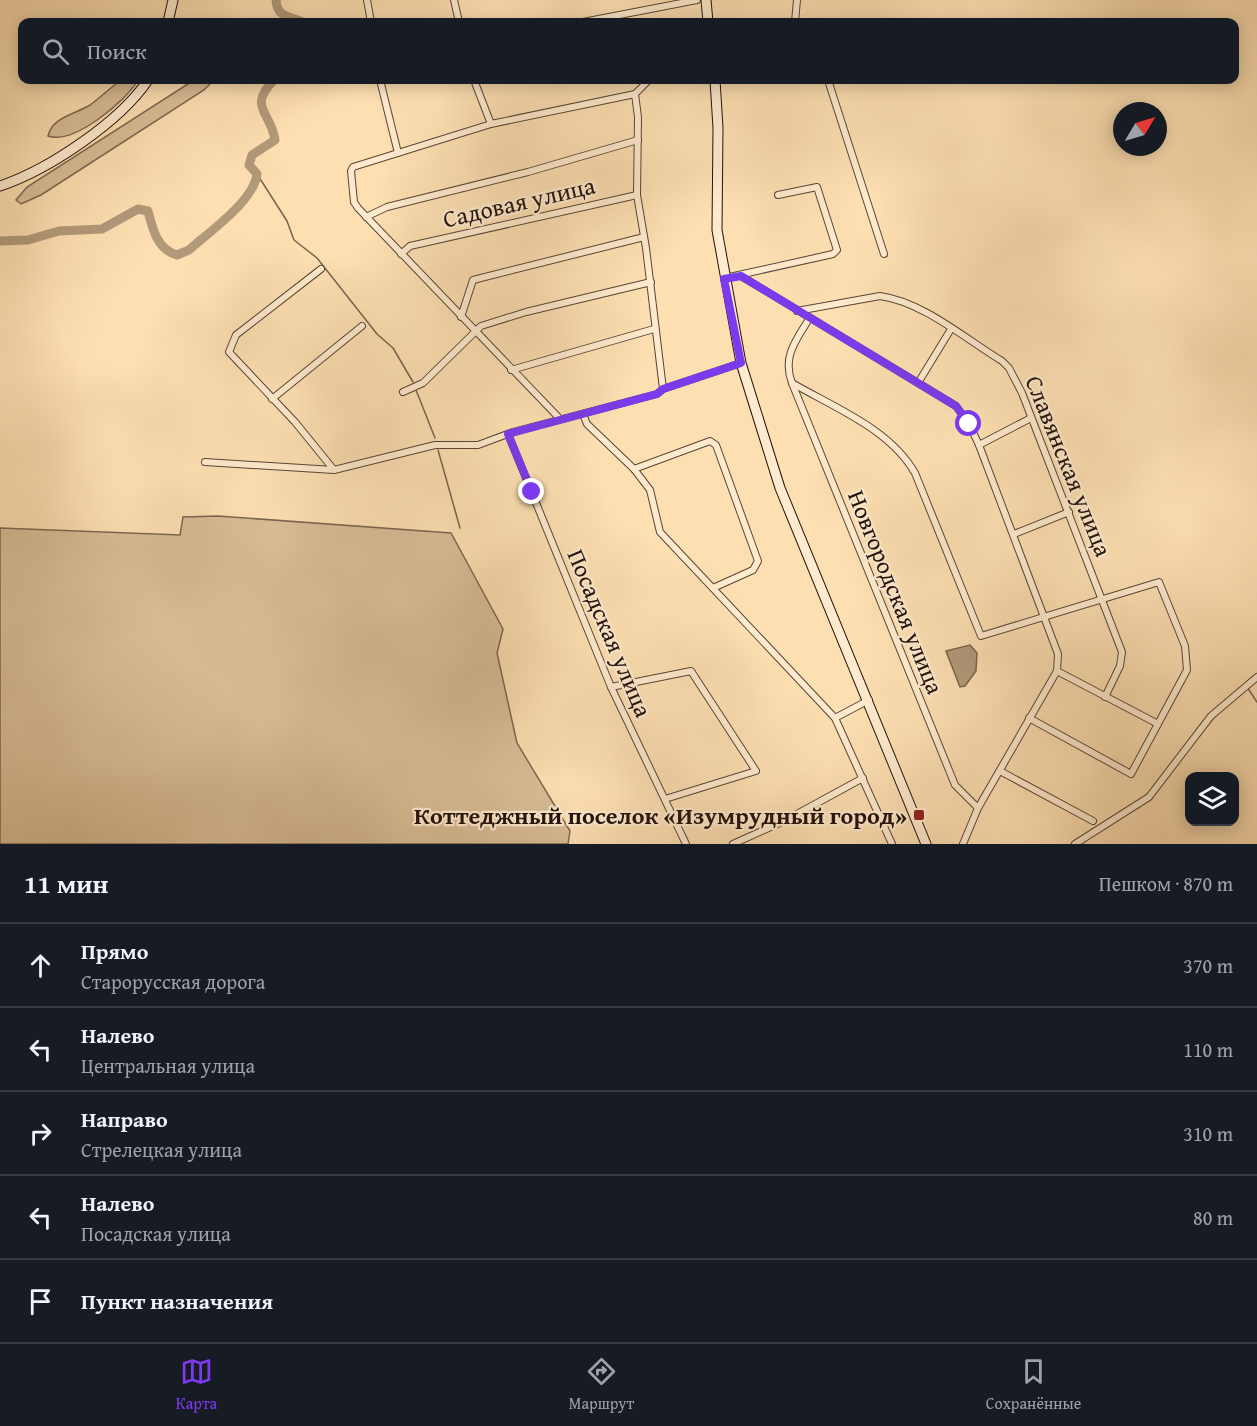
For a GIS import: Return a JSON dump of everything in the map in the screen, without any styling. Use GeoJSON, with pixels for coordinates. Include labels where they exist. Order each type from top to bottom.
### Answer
{"type":"FeatureCollection","features":[{"type":"Feature","properties":{"kind":"main road"},"geometry":{"type":"LineString","coordinates":[[169,18],[172,0]]}},
{"type":"Feature","properties":{"kind":"main road"},"geometry":{"type":"LineString","coordinates":[[706,0],[708,18]]}},
{"type":"Feature","properties":{"kind":"main road"},"geometry":{"type":"LineString","coordinates":[[0,186],[34,171],[95,132],[130,102],[145,84]]}},
{"type":"Feature","properties":{"kind":"main road"},"geometry":{"type":"LineString","coordinates":[[715,84],[717,128],[715,198],[724,279],[741,363],[784,498],[869,700],[926,844]]}},
{"type":"Feature","properties":{"kind":"street"},"geometry":{"type":"LineString","coordinates":[[367,0],[370,18]]}},
{"type":"Feature","properties":{"kind":"street"},"geometry":{"type":"LineString","coordinates":[[454,0],[458,18]]}},
{"type":"Feature","properties":{"kind":"street"},"geometry":{"type":"LineString","coordinates":[[604,18],[697,0]]}},
{"type":"Feature","properties":{"kind":"street"},"geometry":{"type":"LineString","coordinates":[[795,18],[797,0]]}},
{"type":"Feature","properties":{"kind":"street"},"geometry":{"type":"LineString","coordinates":[[381,84],[398,153]]}},
{"type":"Feature","properties":{"kind":"street"},"geometry":{"type":"LineString","coordinates":[[476,84],[491,124]]}},
{"type":"Feature","properties":{"kind":"street"},"geometry":{"type":"LineString","coordinates":[[560,420],[366,217],[354,202],[351,171],[353,166],[491,124],[635,94],[645,84]]}},
{"type":"Feature","properties":{"kind":"street"},"geometry":{"type":"LineString","coordinates":[[829,84],[884,254]]}},
{"type":"Feature","properties":{"kind":"street"},"geometry":{"type":"LineString","coordinates":[[635,94],[638,140],[637,195],[651,282],[654,329],[663,389]]}},
{"type":"Feature","properties":{"kind":"street"},"geometry":{"type":"LineString","coordinates":[[366,217],[387,207],[528,172],[638,140]]}},
{"type":"Feature","properties":{"kind":"street"},"geometry":{"type":"LineString","coordinates":[[724,279],[833,254],[837,250],[817,187],[778,195]]}},
{"type":"Feature","properties":{"kind":"street","name":"Садовая улица"},"geometry":{"type":"LineString","coordinates":[[401,254],[410,246],[637,195]]}},
{"type":"Feature","properties":{"kind":"street"},"geometry":{"type":"LineString","coordinates":[[461,316],[472,280],[644,237]]}},
{"type":"Feature","properties":{"kind":"street"},"geometry":{"type":"LineString","coordinates":[[321,269],[236,335],[231,347],[231,357],[295,422],[334,470]]}},
{"type":"Feature","properties":{"kind":"street"},"geometry":{"type":"LineString","coordinates":[[741,276],[956,406],[969,424],[979,445],[1014,534],[1058,654],[1057,671],[978,808],[963,844]]}},
{"type":"Feature","properties":{"kind":"street"},"geometry":{"type":"LineString","coordinates":[[403,392],[423,383],[481,326],[526,312],[651,282]]}},
{"type":"Feature","properties":{"kind":"street","name":"Славянская улица"},"geometry":{"type":"LineString","coordinates":[[796,311],[880,296],[912,305],[1009,368],[1069,512],[1122,652],[1120,666],[1105,697]]}},
{"type":"Feature","properties":{"kind":"street","name":"Новгородская улица"},"geometry":{"type":"LineString","coordinates":[[809,319],[789,355],[787,365],[792,383],[955,785],[978,808]]}},
{"type":"Feature","properties":{"kind":"street"},"geometry":{"type":"LineString","coordinates":[[272,399],[362,326]]}},
{"type":"Feature","properties":{"kind":"street"},"geometry":{"type":"LineString","coordinates":[[511,370],[654,329]]}},
{"type":"Feature","properties":{"kind":"street"},"geometry":{"type":"LineString","coordinates":[[918,383],[951,329]]}},
{"type":"Feature","properties":{"kind":"street"},"geometry":{"type":"LineString","coordinates":[[205,462],[334,470],[435,445],[478,445],[508,434],[657,394],[663,389],[741,363]]}},
{"type":"Feature","properties":{"kind":"street"},"geometry":{"type":"LineString","coordinates":[[792,383],[887,439],[906,457],[915,473],[977,633],[984,637],[1160,582],[1188,659],[1185,675],[1131,774],[1029,718]]}},
{"type":"Feature","properties":{"kind":"street"},"geometry":{"type":"LineString","coordinates":[[583,414],[587,424],[634,469],[650,490],[660,532],[836,718],[892,844]]}},
{"type":"Feature","properties":{"kind":"street"},"geometry":{"type":"LineString","coordinates":[[979,445],[1031,418]]}},
{"type":"Feature","properties":{"kind":"street","name":"Посадская улица"},"geometry":{"type":"LineString","coordinates":[[508,434],[611,687],[686,844]]}},
{"type":"Feature","properties":{"kind":"street"},"geometry":{"type":"LineString","coordinates":[[634,469],[710,441],[716,445],[758,561],[753,570],[713,588]]}},
{"type":"Feature","properties":{"kind":"street"},"geometry":{"type":"LineString","coordinates":[[1014,534],[1069,512]]}},
{"type":"Feature","properties":{"kind":"street"},"geometry":{"type":"LineString","coordinates":[[611,687],[691,671],[756,771],[665,799]]}},
{"type":"Feature","properties":{"kind":"street"},"geometry":{"type":"LineString","coordinates":[[1057,671],[1158,724]]}},
{"type":"Feature","properties":{"kind":"street"},"geometry":{"type":"LineString","coordinates":[[1075,844],[1149,796],[1211,716],[1257,677]]}},
{"type":"Feature","properties":{"kind":"street"},"geometry":{"type":"LineString","coordinates":[[836,718],[869,700]]}},
{"type":"Feature","properties":{"kind":"street"},"geometry":{"type":"LineString","coordinates":[[1000,771],[1093,821]]}},
{"type":"Feature","properties":{"kind":"street"},"geometry":{"type":"LineString","coordinates":[[733,844],[786,820],[863,778]]}},
{"type":"Feature","properties":{"kind":"shaded area"},"geometry":{"type":"Polygon","coordinates":[[[116,84],[135,84],[123,99],[85,128],[59,137],[48,136],[54,124],[59,120],[90,105],[116,84]]]}},
{"type":"Feature","properties":{"kind":"shaded area"},"geometry":{"type":"Polygon","coordinates":[[[188,84],[210,84],[41,195],[21,204],[16,200],[27,187],[188,84]]]}},
{"type":"Feature","properties":{"kind":"shaded area"},"geometry":{"type":"Polygon","coordinates":[[[218,516],[451,533],[503,629],[497,653],[517,743],[570,831],[568,844],[0,844],[0,528],[180,535],[183,517],[218,516]]]}},
{"type":"Feature","properties":{"kind":"shaded area"},"geometry":{"type":"Polygon","coordinates":[[[970,645],[977,653],[976,671],[965,686],[960,687],[946,651],[970,645]]]}},
{"type":"Feature","properties":{"kind":"waterway"},"geometry":{"type":"LineString","coordinates":[[276,0],[279,10],[292,18]]}},
{"type":"Feature","properties":{"kind":"waterway"},"geometry":{"type":"LineString","coordinates":[[0,241],[28,240],[59,231],[102,229],[138,209],[148,211],[157,238],[165,248],[177,255],[189,250],[239,205],[254,184],[257,174],[249,165],[252,155],[275,140],[261,103],[270,84]]}},
{"type":"Feature","properties":{"kind":"waterway"},"geometry":{"type":"LineString","coordinates":[[257,174],[287,221],[294,240],[317,258],[377,334],[393,348],[413,382]]}},
{"type":"Feature","properties":{"kind":"waterway"},"geometry":{"type":"LineString","coordinates":[[416,390],[435,438]]}},
{"type":"Feature","properties":{"kind":"waterway"},"geometry":{"type":"LineString","coordinates":[[438,450],[460,528]]}},
{"type":"Feature","properties":{"kind":"waterway"},"geometry":{"type":"LineString","coordinates":[[1247,687],[1257,702]]}},
{"type":"Feature","properties":{"kind":"place","name":"Коттеджный поселок «Изумрудный город»"},"geometry":{"type":"Point","coordinates":[919,815]}},
{"type":"Feature","properties":{"kind":"route"},"geometry":{"type":"LineString","coordinates":[[532,492],[508,434],[657,394],[663,389],[741,363],[724,279],[741,276],[956,406],[969,424]]}}]}
